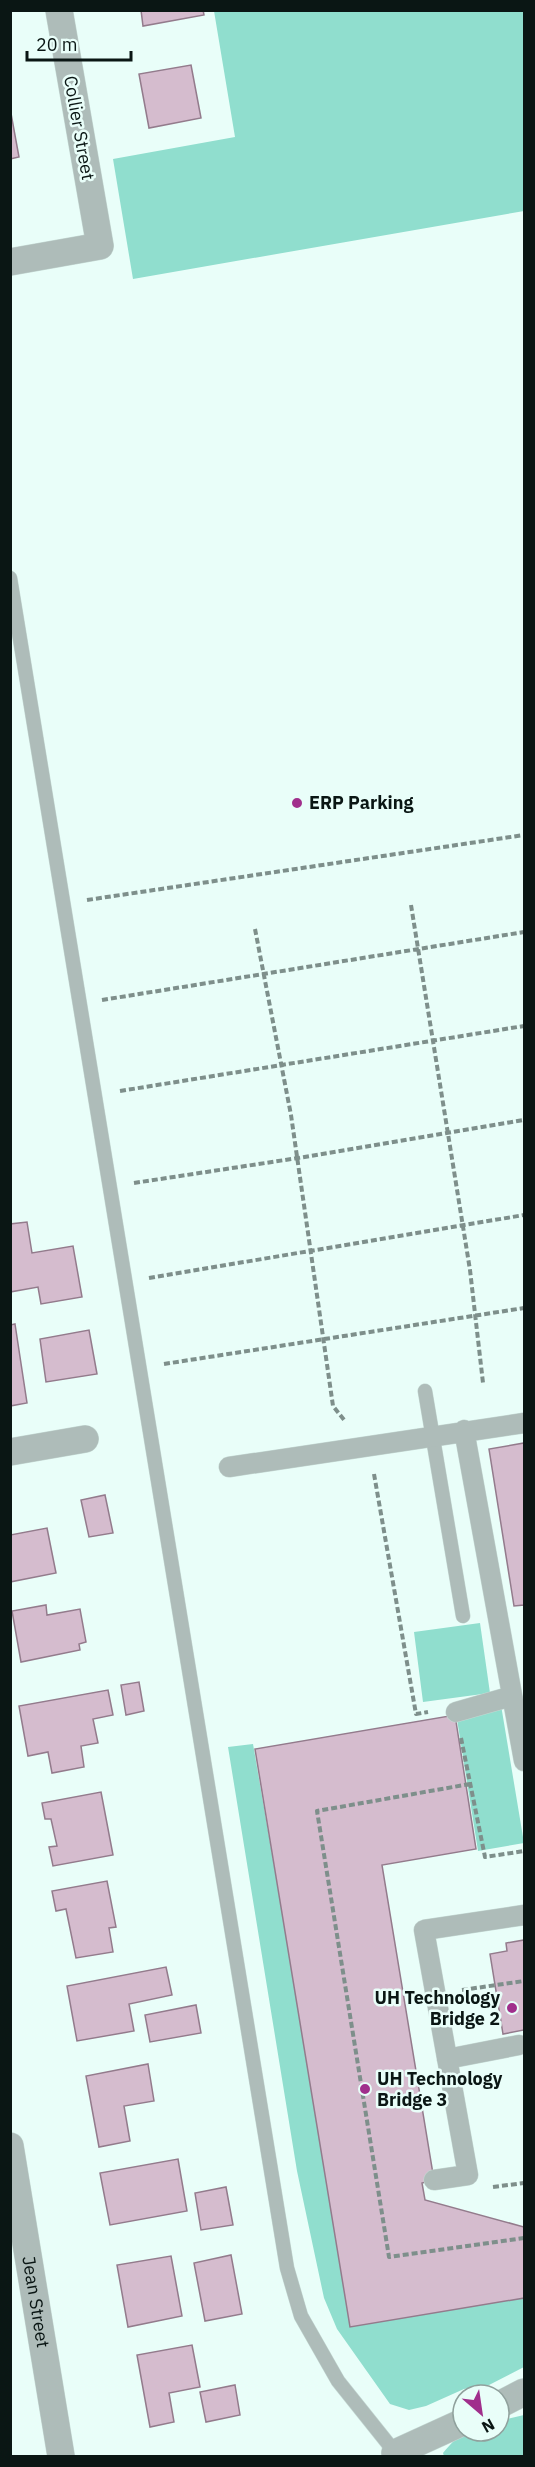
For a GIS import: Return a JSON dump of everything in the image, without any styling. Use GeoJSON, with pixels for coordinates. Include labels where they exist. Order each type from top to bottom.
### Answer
{"type":"FeatureCollection","features":[{"type":"Feature","properties":{"kind":"street","name":"Collier Street"},"geometry":{"type":"LineString","coordinates":[[10,262],[100,246],[59,10]]}},
{"type":"Feature","properties":{"kind":"street"},"geometry":{"type":"LineString","coordinates":[[229,1467],[365,1448],[464,1430],[525,1423]]}},
{"type":"Feature","properties":{"kind":"street"},"geometry":{"type":"LineString","coordinates":[[464,1430],[516,1663],[512,1696],[525,1761]]}},
{"type":"Feature","properties":{"kind":"street"},"geometry":{"type":"LineString","coordinates":[[10,1452],[85,1439]]}},
{"type":"Feature","properties":{"kind":"street"},"geometry":{"type":"LineString","coordinates":[[456,1713],[512,1696]]}},
{"type":"Feature","properties":{"kind":"street"},"geometry":{"type":"LineString","coordinates":[[434,2180],[468,2175],[424,1930],[525,1915]]}},
{"type":"Feature","properties":{"kind":"street"},"geometry":{"type":"LineString","coordinates":[[447,2059],[519,2045]]}},
{"type":"Feature","properties":{"kind":"street","name":"Jean Street"},"geometry":{"type":"LineString","coordinates":[[10,2146],[61,2457]]}},
{"type":"Feature","properties":{"kind":"street"},"geometry":{"type":"LineString","coordinates":[[511,2399],[525,2392]]}},
{"type":"Feature","properties":{"kind":"street"},"geometry":{"type":"LineString","coordinates":[[396,2455],[451,2428]]}},
{"type":"Feature","properties":{"kind":"lane"},"geometry":{"type":"LineString","coordinates":[[10,578],[287,2268],[301,2316],[338,2381],[396,2455]]}},
{"type":"Feature","properties":{"kind":"lane"},"geometry":{"type":"LineString","coordinates":[[425,1391],[464,1616]]}},
{"type":"Feature","properties":{"kind":"path"},"geometry":{"type":"LineString","coordinates":[[88,912],[86,900],[525,834]]}},
{"type":"Feature","properties":{"kind":"path"},"geometry":{"type":"LineString","coordinates":[[411,905],[448,1132],[483,1383]]}},
{"type":"Feature","properties":{"kind":"path"},"geometry":{"type":"LineString","coordinates":[[255,929],[282,1065],[333,1406],[371,1456],[416,1714],[462,1707],[456,1713],[485,1857],[525,1851]]}},
{"type":"Feature","properties":{"kind":"path"},"geometry":{"type":"LineString","coordinates":[[102,1000],[525,932]]}},
{"type":"Feature","properties":{"kind":"path"},"geometry":{"type":"LineString","coordinates":[[100,989],[104,1011]]}},
{"type":"Feature","properties":{"kind":"path"},"geometry":{"type":"LineString","coordinates":[[117,1092],[525,1026]]}},
{"type":"Feature","properties":{"kind":"path"},"geometry":{"type":"LineString","coordinates":[[116,1080],[119,1101]]}},
{"type":"Feature","properties":{"kind":"path"},"geometry":{"type":"LineString","coordinates":[[130,1172],[132,1183],[525,1120]]}},
{"type":"Feature","properties":{"kind":"path"},"geometry":{"type":"LineString","coordinates":[[148,1278],[525,1215]]}},
{"type":"Feature","properties":{"kind":"path"},"geometry":{"type":"LineString","coordinates":[[162,1365],[525,1308]]}},
{"type":"Feature","properties":{"kind":"path"},"geometry":{"type":"LineString","coordinates":[[470,1784],[317,1811],[389,2258],[525,2238]]}},
{"type":"Feature","properties":{"kind":"path"},"geometry":{"type":"LineString","coordinates":[[496,1985],[525,1981]]}},
{"type":"Feature","properties":{"kind":"green space"},"geometry":{"type":"Polygon","coordinates":[[[214,11],[524,11],[524,211],[133,279],[113,159],[235,137],[214,11]]]}},
{"type":"Feature","properties":{"kind":"green space"},"geometry":{"type":"Polygon","coordinates":[[[480,1623],[490,1693],[423,1702],[414,1632],[480,1623]]]}},
{"type":"Feature","properties":{"kind":"green space"},"geometry":{"type":"Polygon","coordinates":[[[501,1705],[524,1843],[478,1851],[456,1713],[501,1705]]]}},
{"type":"Feature","properties":{"kind":"green space"},"geometry":{"type":"Polygon","coordinates":[[[253,1744],[353,2323],[524,2294],[524,2367],[493,2383],[451,2383],[451,2395],[426,2406],[409,2410],[390,2404],[337,2329],[324,2298],[297,2171],[228,1747],[253,1744]]]}},
{"type":"Feature","properties":{"kind":"green space"},"geometry":{"type":"Polygon","coordinates":[[[524,2415],[524,2456],[444,2456],[443,2453],[452,2443],[511,2443],[511,2418],[524,2415]]]}},
{"type":"Feature","properties":{"kind":"building"},"geometry":{"type":"Polygon","coordinates":[[[141,10],[203,10],[204,15],[143,26],[141,10]]]}},
{"type":"Feature","properties":{"kind":"building"},"geometry":{"type":"Polygon","coordinates":[[[191,65],[201,118],[149,128],[139,74],[191,65]]]}},
{"type":"Feature","properties":{"kind":"building"},"geometry":{"type":"Polygon","coordinates":[[[10,108],[19,157],[10,159],[10,108]]]}},
{"type":"Feature","properties":{"kind":"building"},"geometry":{"type":"Polygon","coordinates":[[[27,1222],[32,1253],[73,1246],[82,1297],[41,1304],[38,1287],[10,1292],[10,1224],[27,1222]]]}},
{"type":"Feature","properties":{"kind":"building"},"geometry":{"type":"Polygon","coordinates":[[[15,1324],[27,1403],[10,1406],[10,1325],[15,1324]]]}},
{"type":"Feature","properties":{"kind":"building"},"geometry":{"type":"Polygon","coordinates":[[[89,1330],[97,1374],[46,1382],[40,1339],[89,1330]]]}},
{"type":"Feature","properties":{"kind":"building"},"geometry":{"type":"Polygon","coordinates":[[[524,1443],[524,1605],[514,1606],[489,1449],[524,1443]]]}},
{"type":"Feature","properties":{"kind":"building"},"geometry":{"type":"Polygon","coordinates":[[[105,1495],[113,1533],[89,1537],[81,1500],[105,1495]]]}},
{"type":"Feature","properties":{"kind":"building"},"geometry":{"type":"Polygon","coordinates":[[[47,1528],[56,1573],[10,1582],[10,1535],[47,1528]]]}},
{"type":"Feature","properties":{"kind":"building"},"geometry":{"type":"Polygon","coordinates":[[[46,1605],[47,1615],[80,1609],[86,1642],[79,1644],[80,1650],[21,1662],[12,1611],[46,1605]]]}},
{"type":"Feature","properties":{"kind":"building"},"geometry":{"type":"Polygon","coordinates":[[[139,1682],[144,1711],[126,1715],[121,1685],[139,1682]]]}},
{"type":"Feature","properties":{"kind":"building"},"geometry":{"type":"Polygon","coordinates":[[[108,1690],[113,1715],[93,1719],[98,1743],[81,1746],[84,1767],[52,1773],[48,1752],[28,1756],[19,1706],[108,1690]]]}},
{"type":"Feature","properties":{"kind":"building","name":"UH Technology Bridge 3"},"geometry":{"type":"Polygon","coordinates":[[[455,1715],[476,1849],[382,1865],[434,2180],[422,2183],[425,2200],[524,2227],[524,2298],[350,2327],[255,1749],[455,1715]]]}},
{"type":"Feature","properties":{"kind":"building"},"geometry":{"type":"Polygon","coordinates":[[[101,1792],[113,1855],[53,1866],[49,1847],[57,1846],[51,1819],[45,1819],[42,1803],[101,1792]]]}},
{"type":"Feature","properties":{"kind":"building"},"geometry":{"type":"Polygon","coordinates":[[[107,1881],[116,1927],[109,1928],[113,1952],[76,1958],[66,1909],[56,1911],[52,1891],[107,1881]]]}},
{"type":"Feature","properties":{"kind":"building","name":"UH Technology Bridge 2"},"geometry":{"type":"Polygon","coordinates":[[[524,1940],[524,2030],[503,2034],[490,1954],[507,1951],[506,1943],[524,1940]]]}},
{"type":"Feature","properties":{"kind":"building"},"geometry":{"type":"Polygon","coordinates":[[[166,1967],[172,1995],[129,2004],[134,2031],[77,2041],[67,1986],[166,1967]]]}},
{"type":"Feature","properties":{"kind":"building"},"geometry":{"type":"Polygon","coordinates":[[[196,2005],[201,2033],[150,2042],[145,2015],[196,2005]]]}},
{"type":"Feature","properties":{"kind":"building"},"geometry":{"type":"Polygon","coordinates":[[[148,2064],[154,2101],[124,2106],[130,2141],[99,2147],[86,2076],[148,2064]]]}},
{"type":"Feature","properties":{"kind":"building"},"geometry":{"type":"Polygon","coordinates":[[[178,2159],[187,2211],[110,2225],[100,2173],[178,2159]]]}},
{"type":"Feature","properties":{"kind":"building"},"geometry":{"type":"Polygon","coordinates":[[[226,2187],[233,2225],[201,2230],[195,2193],[226,2187]]]}},
{"type":"Feature","properties":{"kind":"building"},"geometry":{"type":"Polygon","coordinates":[[[231,2255],[242,2314],[205,2321],[194,2263],[231,2255]]]}},
{"type":"Feature","properties":{"kind":"building"},"geometry":{"type":"Polygon","coordinates":[[[171,2256],[182,2316],[128,2327],[117,2265],[171,2256]]]}},
{"type":"Feature","properties":{"kind":"building"},"geometry":{"type":"Polygon","coordinates":[[[192,2345],[200,2387],[169,2393],[174,2422],[150,2427],[137,2355],[192,2345]]]}},
{"type":"Feature","properties":{"kind":"building"},"geometry":{"type":"Polygon","coordinates":[[[235,2385],[240,2415],[206,2422],[200,2392],[235,2385]]]}},
{"type":"Feature","properties":{"kind":"place","name":"ERP Parking"},"geometry":{"type":"Point","coordinates":[297,803]}},
{"type":"Feature","properties":{"kind":"place","name":"UH Technology Bridge 2"},"geometry":{"type":"Point","coordinates":[512,2008]}},
{"type":"Feature","properties":{"kind":"place","name":"UH Technology Bridge 3"},"geometry":{"type":"Point","coordinates":[365,2089]}}]}
